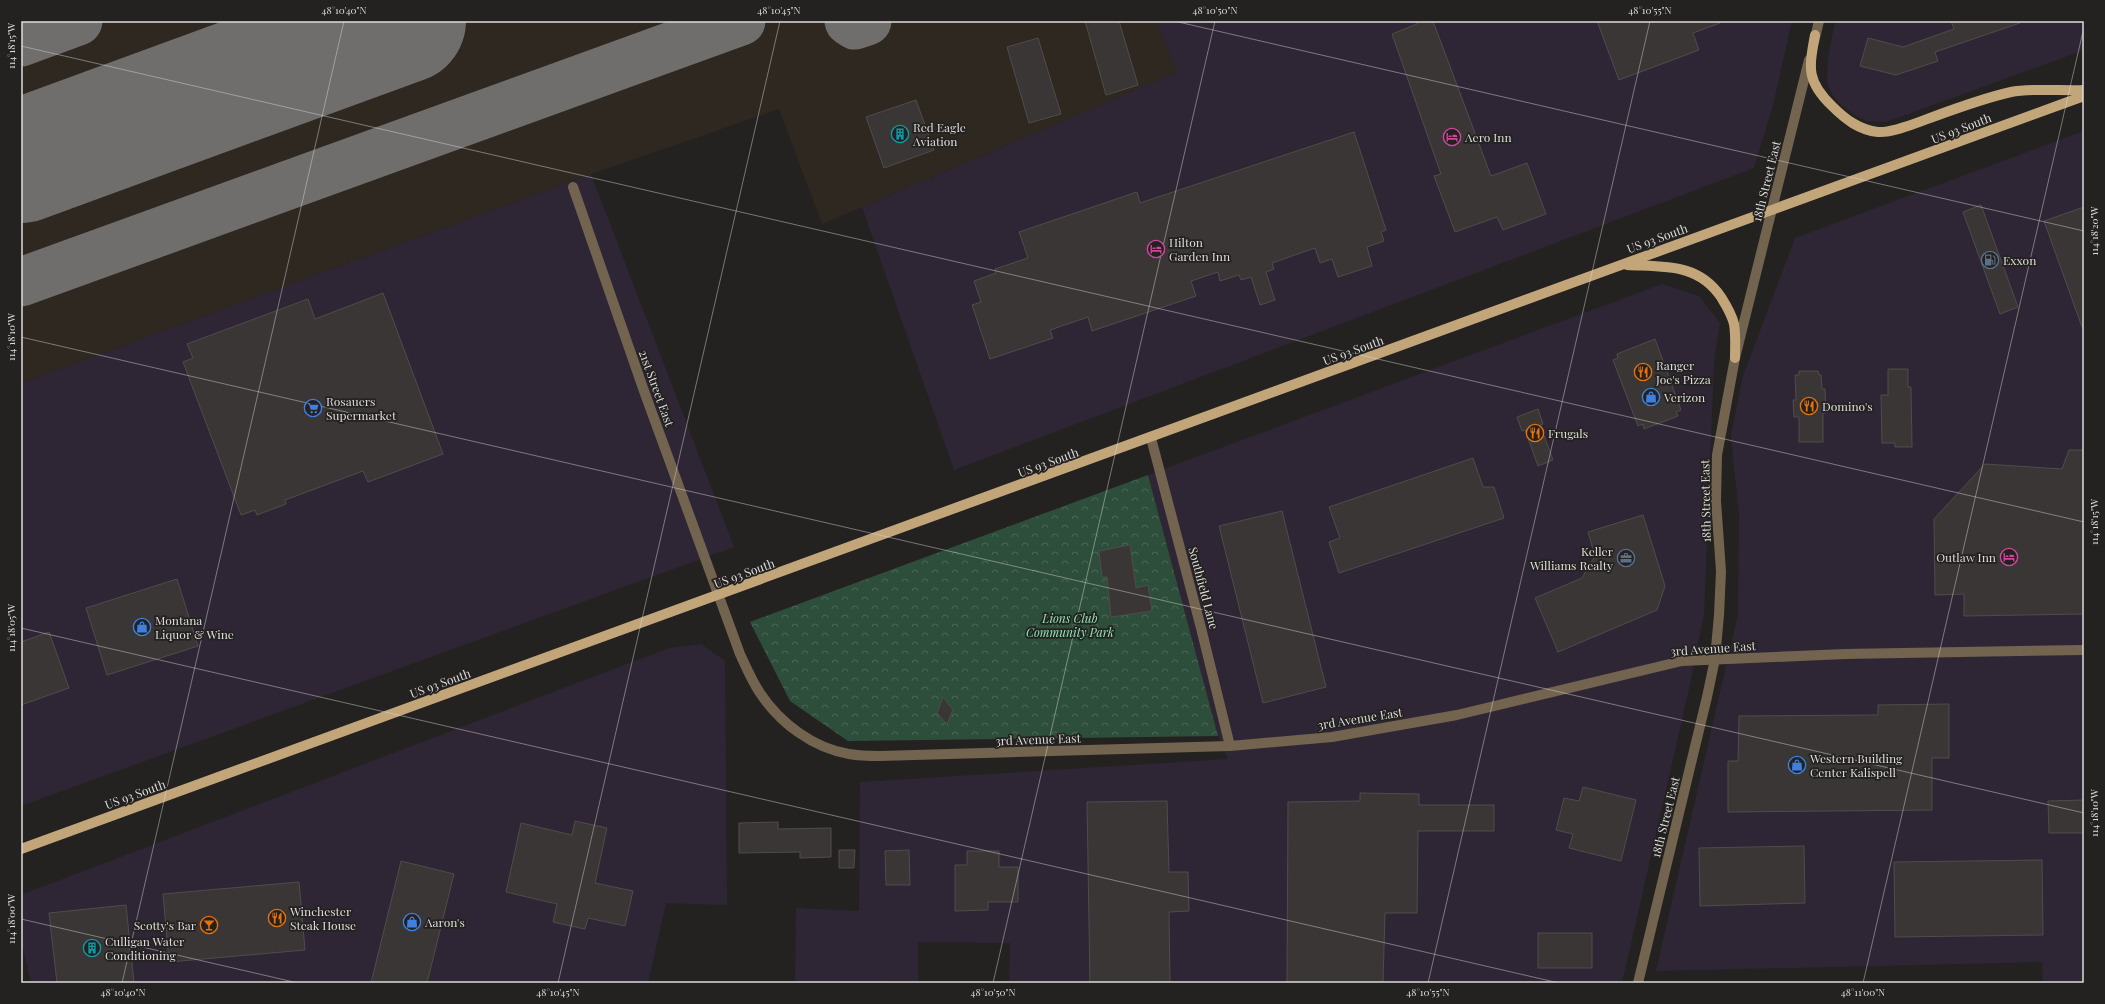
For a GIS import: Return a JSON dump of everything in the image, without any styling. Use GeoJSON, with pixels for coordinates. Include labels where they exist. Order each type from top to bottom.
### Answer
{"type":"FeatureCollection","features":[{"type":"Feature","properties":{"kind":"main road"},"geometry":{"type":"LineString","coordinates":[[1815,35],[1810,64],[1812,81],[1820,95],[1847,120],[1861,128],[1879,132],[1904,127],[1981,100],[2014,92],[2084,90]]}},
{"type":"Feature","properties":{"kind":"main road","name":"US 93 South"},"geometry":{"type":"LineString","coordinates":[[21,850],[720,596],[2084,96]]}},
{"type":"Feature","properties":{"kind":"main road"},"geometry":{"type":"LineString","coordinates":[[1621,265],[1674,268],[1696,273],[1714,286],[1726,304],[1734,324],[1735,358]]}},
{"type":"Feature","properties":{"kind":"street","name":"18th Street East"},"geometry":{"type":"LineString","coordinates":[[1638,983],[1707,697],[1714,659],[1721,572],[1716,501],[1717,455],[1735,358],[1819,21]]}},
{"type":"Feature","properties":{"kind":"street","name":"21st Street East"},"geometry":{"type":"LineString","coordinates":[[573,187],[644,391],[720,596]]}},
{"type":"Feature","properties":{"kind":"street","name":"Southfield Lane"},"geometry":{"type":"LineString","coordinates":[[1151,438],[1201,628],[1230,746]]}},
{"type":"Feature","properties":{"kind":"street","name":"3rd Avenue East"},"geometry":{"type":"LineString","coordinates":[[720,596],[740,654],[760,692],[776,714],[800,734],[827,748],[850,754],[880,756],[1230,746],[1332,736],[1430,720],[1503,705],[1647,668],[1682,661],[1845,654],[2084,650]]}},
{"type":"Feature","properties":{"kind":"shaded area"},"geometry":{"type":"Polygon","coordinates":[[[21,21],[1156,21],[1177,72],[822,224],[779,109],[591,174],[21,383],[21,21]]]}},
{"type":"Feature","properties":{"kind":"shaded area"},"geometry":{"type":"Polygon","coordinates":[[[1156,21],[1792,21],[1773,105],[1754,168],[954,470],[862,207],[1177,72],[1156,21]]]}},
{"type":"Feature","properties":{"kind":"shaded area"},"geometry":{"type":"Polygon","coordinates":[[[1835,21],[2084,21],[2084,50],[1886,122],[1866,121],[1853,114],[1839,103],[1832,94],[1827,81],[1828,58],[1835,21]]]}},
{"type":"Feature","properties":{"kind":"shaded area"},"geometry":{"type":"Polygon","coordinates":[[[2084,131],[2084,983],[2043,983],[2042,962],[1656,971],[1738,614],[1739,515],[1731,436],[1743,376],[1795,238],[2084,131]]]}},
{"type":"Feature","properties":{"kind":"shaded area"},"geometry":{"type":"Polygon","coordinates":[[[591,174],[734,547],[21,806],[21,383],[591,174]]]}},
{"type":"Feature","properties":{"kind":"shaded area"},"geometry":{"type":"Polygon","coordinates":[[[1662,284],[1699,296],[1720,323],[1714,362],[1704,613],[1688,693],[1622,983],[1009,983],[1010,943],[918,942],[918,981],[795,983],[796,908],[859,911],[860,782],[1228,759],[1218,736],[1148,475],[1662,284]]]}},
{"type":"Feature","properties":{"kind":"shaded area"},"geometry":{"type":"Polygon","coordinates":[[[701,644],[725,661],[727,905],[666,903],[648,983],[31,983],[21,939],[21,895],[669,648],[701,644]]]}},
{"type":"Feature","properties":{"kind":"green space","name":"Lions Club Community Park"},"geometry":{"type":"Polygon","coordinates":[[[1148,475],[1218,736],[848,741],[790,701],[750,622],[1148,475]]]}},
{"type":"Feature","properties":{"kind":"building"},"geometry":{"type":"Polygon","coordinates":[[[1085,21],[1119,21],[1138,85],[1106,95],[1085,21]]]}},
{"type":"Feature","properties":{"kind":"building","name":"Aero Inn"},"geometry":{"type":"Polygon","coordinates":[[[1416,21],[1433,21],[1491,176],[1527,163],[1546,214],[1503,230],[1497,217],[1455,232],[1434,176],[1441,174],[1392,34],[1417,24],[1416,21]]]}},
{"type":"Feature","properties":{"kind":"building"},"geometry":{"type":"Polygon","coordinates":[[[1597,21],[1720,21],[1720,23],[1693,33],[1699,50],[1619,80],[1597,21]]]}},
{"type":"Feature","properties":{"kind":"building"},"geometry":{"type":"Polygon","coordinates":[[[1951,21],[2019,21],[2020,23],[1935,52],[1938,61],[1896,75],[1860,66],[1868,38],[1903,47],[1954,29],[1951,21]]]}},
{"type":"Feature","properties":{"kind":"building"},"geometry":{"type":"Polygon","coordinates":[[[1038,38],[1061,114],[1029,123],[1007,47],[1038,38]]]}},
{"type":"Feature","properties":{"kind":"building","name":"Red Eagle Aviation"},"geometry":{"type":"Polygon","coordinates":[[[916,100],[934,150],[884,168],[866,117],[916,100]]]}},
{"type":"Feature","properties":{"kind":"building","name":"Hilton Garden Inn"},"geometry":{"type":"Polygon","coordinates":[[[1354,132],[1386,230],[1381,232],[1384,241],[1367,247],[1372,266],[1338,277],[1332,259],[1320,263],[1315,248],[1272,263],[1274,269],[1266,272],[1275,300],[1260,305],[1251,277],[1241,280],[1239,275],[1220,281],[1218,272],[1191,281],[1196,296],[1092,331],[1088,317],[1050,330],[1053,338],[990,359],[972,305],[981,302],[974,281],[996,273],[995,269],[1028,258],[1019,232],[1137,192],[1140,203],[1354,132]]]}},
{"type":"Feature","properties":{"kind":"building"},"geometry":{"type":"Polygon","coordinates":[[[1981,205],[2018,307],[2000,314],[1963,212],[1981,205]]]}},
{"type":"Feature","properties":{"kind":"building"},"geometry":{"type":"Polygon","coordinates":[[[2084,207],[2084,327],[2082,327],[2044,221],[2084,207]]]}},
{"type":"Feature","properties":{"kind":"building","name":"Rosauers Supermarket"},"geometry":{"type":"Polygon","coordinates":[[[383,293],[443,454],[368,482],[363,471],[285,500],[286,504],[257,515],[255,510],[241,515],[183,362],[193,358],[187,344],[308,299],[315,319],[383,293]]]}},
{"type":"Feature","properties":{"kind":"building"},"geometry":{"type":"Polygon","coordinates":[[[1655,339],[1681,410],[1676,412],[1678,416],[1644,429],[1643,424],[1638,426],[1613,360],[1618,358],[1617,354],[1655,339]]]}},
{"type":"Feature","properties":{"kind":"building"},"geometry":{"type":"Polygon","coordinates":[[[1888,369],[1908,369],[1908,387],[1911,387],[1912,447],[1895,447],[1895,443],[1882,443],[1881,395],[1888,395],[1888,369]]]}},
{"type":"Feature","properties":{"kind":"building"},"geometry":{"type":"Polygon","coordinates":[[[1799,371],[1818,371],[1819,375],[1821,375],[1822,389],[1825,389],[1826,413],[1823,413],[1823,442],[1799,442],[1799,417],[1794,417],[1793,400],[1796,400],[1795,375],[1799,375],[1799,371]]]}},
{"type":"Feature","properties":{"kind":"building"},"geometry":{"type":"Polygon","coordinates":[[[1538,409],[1543,424],[1540,425],[1553,460],[1538,466],[1525,430],[1522,431],[1517,417],[1538,409]]]}},
{"type":"Feature","properties":{"kind":"building","name":"Outlaw Inn"},"geometry":{"type":"Polygon","coordinates":[[[2069,450],[2083,450],[2084,614],[1964,616],[1964,594],[1935,595],[1934,519],[1985,464],[2062,469],[2069,450]]]}},
{"type":"Feature","properties":{"kind":"building"},"geometry":{"type":"Polygon","coordinates":[[[1473,458],[1483,487],[1494,487],[1504,518],[1339,573],[1329,542],[1340,538],[1329,507],[1473,458]]]}},
{"type":"Feature","properties":{"kind":"building"},"geometry":{"type":"Polygon","coordinates":[[[1282,511],[1326,687],[1263,703],[1219,526],[1282,511]]]}},
{"type":"Feature","properties":{"kind":"building"},"geometry":{"type":"Polygon","coordinates":[[[1643,515],[1665,586],[1657,610],[1558,652],[1535,598],[1582,578],[1595,556],[1588,532],[1643,515]]]}},
{"type":"Feature","properties":{"kind":"building"},"geometry":{"type":"Polygon","coordinates":[[[1130,545],[1136,588],[1148,585],[1152,611],[1111,617],[1107,577],[1102,577],[1099,551],[1130,545]]]}},
{"type":"Feature","properties":{"kind":"building","name":"Montana Liquor & Wine"},"geometry":{"type":"Polygon","coordinates":[[[177,579],[198,646],[107,675],[86,608],[177,579]]]}},
{"type":"Feature","properties":{"kind":"building"},"geometry":{"type":"Polygon","coordinates":[[[49,632],[69,688],[21,705],[21,642],[49,632]]]}},
{"type":"Feature","properties":{"kind":"building"},"geometry":{"type":"Polygon","coordinates":[[[943,697],[953,710],[947,724],[937,713],[943,697]]]}},
{"type":"Feature","properties":{"kind":"building"},"geometry":{"type":"Polygon","coordinates":[[[1949,704],[1949,758],[1932,758],[1932,810],[1728,812],[1728,761],[1738,761],[1739,716],[1878,715],[1878,705],[1949,704]]]}},
{"type":"Feature","properties":{"kind":"building"},"geometry":{"type":"Polygon","coordinates":[[[1583,787],[1636,800],[1621,861],[1569,848],[1573,834],[1556,830],[1564,798],[1579,801],[1583,787]]]}},
{"type":"Feature","properties":{"kind":"building"},"geometry":{"type":"Polygon","coordinates":[[[1360,793],[1419,794],[1419,805],[1494,805],[1494,831],[1418,831],[1417,913],[1385,913],[1383,983],[1287,983],[1288,802],[1360,801],[1360,793]]]}},
{"type":"Feature","properties":{"kind":"building"},"geometry":{"type":"Polygon","coordinates":[[[2084,800],[2084,833],[2049,833],[2048,801],[2084,800]]]}},
{"type":"Feature","properties":{"kind":"building"},"geometry":{"type":"Polygon","coordinates":[[[1167,801],[1169,872],[1188,872],[1189,911],[1169,912],[1170,982],[1090,983],[1087,802],[1167,801]]]}},
{"type":"Feature","properties":{"kind":"building"},"geometry":{"type":"Polygon","coordinates":[[[575,821],[607,828],[595,883],[633,891],[625,926],[588,918],[585,929],[553,922],[557,904],[506,892],[521,823],[572,835],[575,821]]]}},
{"type":"Feature","properties":{"kind":"building"},"geometry":{"type":"Polygon","coordinates":[[[778,822],[778,829],[831,828],[831,857],[800,858],[800,852],[739,853],[739,823],[778,822]]]}},
{"type":"Feature","properties":{"kind":"building"},"geometry":{"type":"Polygon","coordinates":[[[1804,846],[1805,903],[1700,906],[1699,848],[1804,846]]]}},
{"type":"Feature","properties":{"kind":"building"},"geometry":{"type":"Polygon","coordinates":[[[839,850],[855,850],[854,868],[839,868],[839,850]]]}},
{"type":"Feature","properties":{"kind":"building"},"geometry":{"type":"Polygon","coordinates":[[[909,850],[910,885],[886,885],[885,851],[909,850]]]}},
{"type":"Feature","properties":{"kind":"building"},"geometry":{"type":"Polygon","coordinates":[[[967,851],[999,851],[999,867],[1018,867],[1018,902],[988,902],[988,910],[955,911],[955,865],[967,865],[967,851]]]}},
{"type":"Feature","properties":{"kind":"building"},"geometry":{"type":"Polygon","coordinates":[[[2042,860],[2043,935],[1895,937],[1894,862],[2042,860]]]}},
{"type":"Feature","properties":{"kind":"building"},"geometry":{"type":"Polygon","coordinates":[[[401,861],[454,874],[427,983],[371,983],[401,861]]]}},
{"type":"Feature","properties":{"kind":"building"},"geometry":{"type":"Polygon","coordinates":[[[299,882],[305,950],[169,962],[163,894],[299,882]]]}},
{"type":"Feature","properties":{"kind":"building","name":"Culligan Water Conditioning"},"geometry":{"type":"Polygon","coordinates":[[[126,905],[134,983],[57,983],[49,913],[126,905]]]}},
{"type":"Feature","properties":{"kind":"building"},"geometry":{"type":"Polygon","coordinates":[[[1538,933],[1592,933],[1592,968],[1538,968],[1538,933]]]}},
{"type":"Feature","properties":{"kind":"taxiway"},"geometry":{"type":"LineString","coordinates":[[21,42],[78,21]]}},
{"type":"Feature","properties":{"kind":"taxiway"},"geometry":{"type":"LineString","coordinates":[[21,282],[741,21]]}},
{"type":"Feature","properties":{"kind":"taxiway"},"geometry":{"type":"LineString","coordinates":[[849,21],[855,25],[867,21]]}},
{"type":"Feature","properties":{"kind":"runway"},"geometry":{"type":"LineString","coordinates":[[21,161],[404,21]]}},
{"type":"Feature","properties":{"kind":"place","name":"Red Eagle Aviation"},"geometry":{"type":"Point","coordinates":[900,134]}},
{"type":"Feature","properties":{"kind":"place","name":"Aero Inn"},"geometry":{"type":"Point","coordinates":[1452,137]}},
{"type":"Feature","properties":{"kind":"place","name":"Hilton Garden Inn"},"geometry":{"type":"Point","coordinates":[1156,249]}},
{"type":"Feature","properties":{"kind":"place","name":"Exxon"},"geometry":{"type":"Point","coordinates":[1990,260]}},
{"type":"Feature","properties":{"kind":"place","name":"Ranger Joe's Pizza"},"geometry":{"type":"Point","coordinates":[1643,372]}},
{"type":"Feature","properties":{"kind":"place","name":"Verizon"},"geometry":{"type":"Point","coordinates":[1651,397]}},
{"type":"Feature","properties":{"kind":"place","name":"Domino's"},"geometry":{"type":"Point","coordinates":[1809,406]}},
{"type":"Feature","properties":{"kind":"place","name":"Rosauers Supermarket"},"geometry":{"type":"Point","coordinates":[313,408]}},
{"type":"Feature","properties":{"kind":"place","name":"Frugals"},"geometry":{"type":"Point","coordinates":[1535,433]}},
{"type":"Feature","properties":{"kind":"place","name":"Outlaw Inn"},"geometry":{"type":"Point","coordinates":[2009,557]}},
{"type":"Feature","properties":{"kind":"place","name":"Keller Williams Realty"},"geometry":{"type":"Point","coordinates":[1626,558]}},
{"type":"Feature","properties":{"kind":"place","name":"Montana Liquor & Wine"},"geometry":{"type":"Point","coordinates":[142,627]}},
{"type":"Feature","properties":{"kind":"place","name":"Western Building Center Kalispell"},"geometry":{"type":"Point","coordinates":[1797,765]}},
{"type":"Feature","properties":{"kind":"place","name":"Winchester Steak House"},"geometry":{"type":"Point","coordinates":[277,918]}},
{"type":"Feature","properties":{"kind":"place","name":"Aaron's"},"geometry":{"type":"Point","coordinates":[412,922]}},
{"type":"Feature","properties":{"kind":"place","name":"Scotty's Bar"},"geometry":{"type":"Point","coordinates":[209,925]}},
{"type":"Feature","properties":{"kind":"place","name":"Culligan Water Conditioning"},"geometry":{"type":"Point","coordinates":[92,948]}}]}
